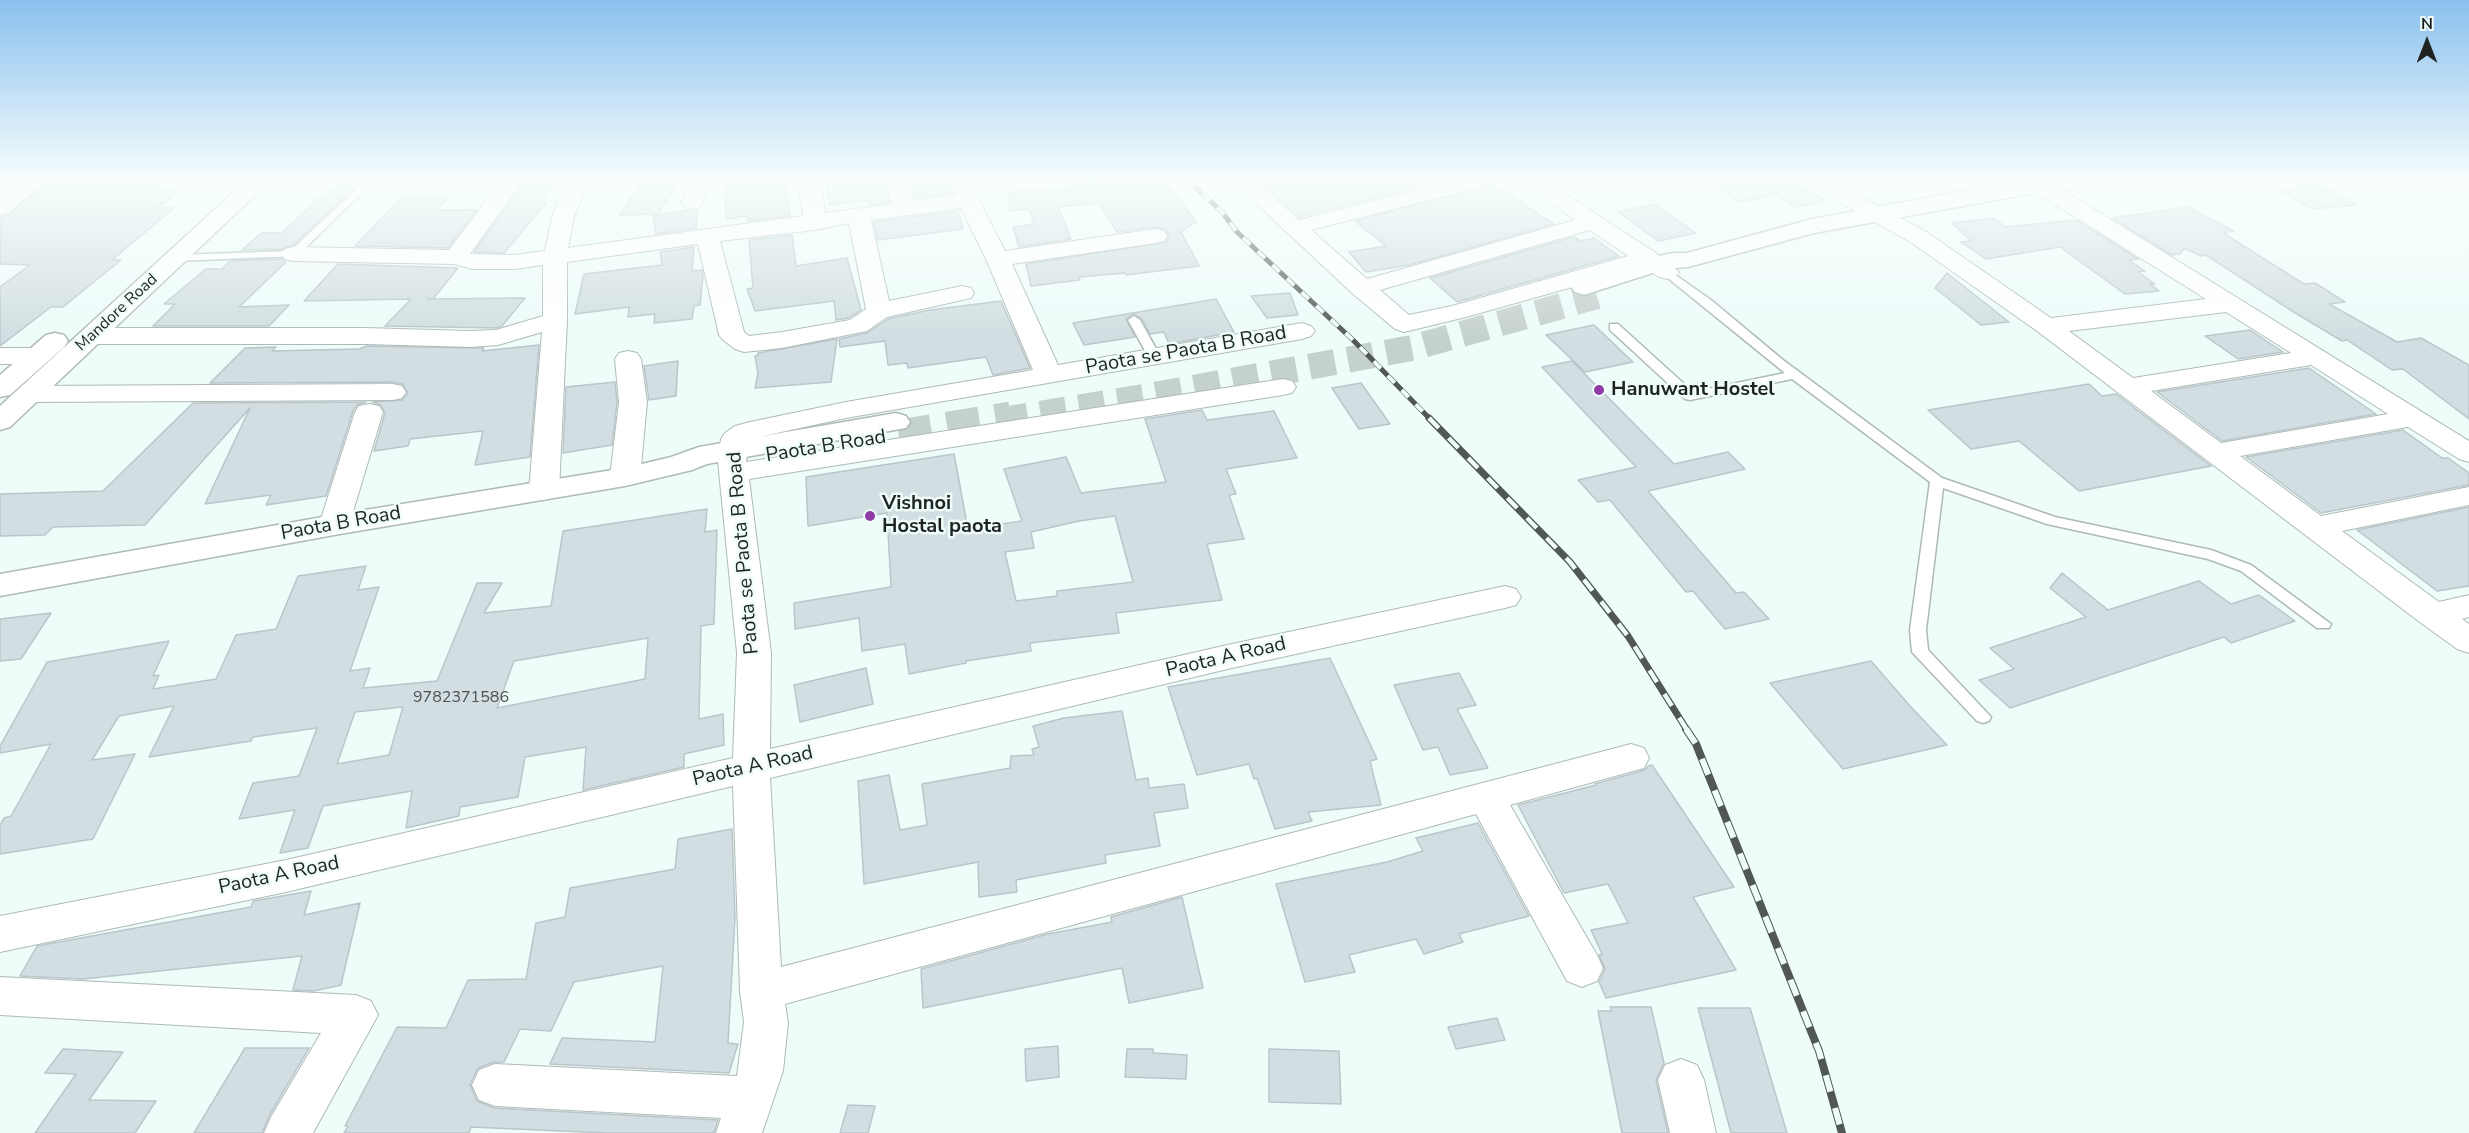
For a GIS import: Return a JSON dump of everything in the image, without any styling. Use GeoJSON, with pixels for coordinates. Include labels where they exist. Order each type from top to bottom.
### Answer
{"type":"FeatureCollection","features":[{"type":"Feature","properties":{"kind":"main road","name":"Mandore Road"},"geometry":{"type":"LineString","coordinates":[[0,389],[173,233]]}},
{"type":"Feature","properties":{"kind":"main road","name":"Mandore Road"},"geometry":{"type":"LineString","coordinates":[[0,422],[204,233]]}},
{"type":"Feature","properties":{"kind":"main road"},"geometry":{"type":"LineString","coordinates":[[1591,291],[1665,263],[1785,233]]}},
{"type":"Feature","properties":{"kind":"main road","name":"Paota B Road"},"geometry":{"type":"LineString","coordinates":[[0,585],[334,525],[625,477],[681,464],[700,465],[732,461],[897,429]]}},
{"type":"Feature","properties":{"kind":"street"},"geometry":{"type":"LineString","coordinates":[[456,257],[474,233]]}},
{"type":"Feature","properties":{"kind":"street"},"geometry":{"type":"LineString","coordinates":[[544,491],[555,320],[555,257],[560,233]]}},
{"type":"Feature","properties":{"kind":"street"},"geometry":{"type":"LineString","coordinates":[[293,254],[456,257],[472,262],[516,262],[740,233]]}},
{"type":"Feature","properties":{"kind":"street"},"geometry":{"type":"LineString","coordinates":[[862,233],[879,311]]}},
{"type":"Feature","properties":{"kind":"street"},"geometry":{"type":"LineString","coordinates":[[986,233],[1049,375]]}},
{"type":"Feature","properties":{"kind":"street"},"geometry":{"type":"LineString","coordinates":[[1299,233],[1404,324],[1665,263]]}},
{"type":"Feature","properties":{"kind":"street"},"geometry":{"type":"LineString","coordinates":[[1361,288],[1556,233]]}},
{"type":"Feature","properties":{"kind":"street"},"geometry":{"type":"LineString","coordinates":[[1613,233],[1665,263]]}},
{"type":"Feature","properties":{"kind":"street"},"geometry":{"type":"LineString","coordinates":[[1911,233],[2046,326],[2469,641]]}},
{"type":"Feature","properties":{"kind":"street"},"geometry":{"type":"LineString","coordinates":[[2116,233],[2469,453]]}},
{"type":"Feature","properties":{"kind":"street"},"geometry":{"type":"LineString","coordinates":[[998,259],[1156,236]]}},
{"type":"Feature","properties":{"kind":"street"},"geometry":{"type":"LineString","coordinates":[[708,237],[732,335],[744,344],[782,340],[858,326],[879,311],[962,293]]}},
{"type":"Feature","properties":{"kind":"street"},"geometry":{"type":"LineString","coordinates":[[2046,326],[2229,304]]}},
{"type":"Feature","properties":{"kind":"street"},"geometry":{"type":"LineString","coordinates":[[93,336],[365,336],[470,339],[498,337],[555,320]]}},
{"type":"Feature","properties":{"kind":"street","name":"Paota se Paota B Road"},"geometry":{"type":"LineString","coordinates":[[745,1115],[761,1071],[766,1022],[761,992],[751,768],[754,653],[732,461],[735,439],[745,432],[760,428],[846,410],[1302,331]]}},
{"type":"Feature","properties":{"kind":"street"},"geometry":{"type":"LineString","coordinates":[[0,356],[38,356]]}},
{"type":"Feature","properties":{"kind":"street"},"geometry":{"type":"LineString","coordinates":[[2127,387],[2315,357]]}},
{"type":"Feature","properties":{"kind":"street"},"geometry":{"type":"LineString","coordinates":[[625,477],[633,402],[628,359]]}},
{"type":"Feature","properties":{"kind":"street"},"geometry":{"type":"LineString","coordinates":[[732,461],[946,438],[1283,387]]}},
{"type":"Feature","properties":{"kind":"street"},"geometry":{"type":"LineString","coordinates":[[30,394],[393,392]]}},
{"type":"Feature","properties":{"kind":"street"},"geometry":{"type":"LineString","coordinates":[[334,525],[369,412]]}},
{"type":"Feature","properties":{"kind":"street"},"geometry":{"type":"LineString","coordinates":[[2217,452],[2413,418]]}},
{"type":"Feature","properties":{"kind":"street"},"geometry":{"type":"LineString","coordinates":[[2317,526],[2469,496]]}},
{"type":"Feature","properties":{"kind":"street","name":"Paota A Road"},"geometry":{"type":"LineString","coordinates":[[0,934],[286,876],[1232,656],[1505,597]]}},
{"type":"Feature","properties":{"kind":"street"},"geometry":{"type":"LineString","coordinates":[[2433,615],[2469,606]]}},
{"type":"Feature","properties":{"kind":"street"},"geometry":{"type":"LineString","coordinates":[[761,992],[1631,758]]}},
{"type":"Feature","properties":{"kind":"street"},"geometry":{"type":"LineString","coordinates":[[1486,797],[1582,968]]}},
{"type":"Feature","properties":{"kind":"street"},"geometry":{"type":"LineString","coordinates":[[0,996],[356,1015],[287,1133]]}},
{"type":"Feature","properties":{"kind":"street"},"geometry":{"type":"LineString","coordinates":[[1681,1080],[1693,1133]]}},
{"type":"Feature","properties":{"kind":"street"},"geometry":{"type":"LineString","coordinates":[[495,1085],[745,1115]]}},
{"type":"Feature","properties":{"kind":"lane"},"geometry":{"type":"LineString","coordinates":[[177,258],[293,254],[315,233]]}},
{"type":"Feature","properties":{"kind":"lane"},"geometry":{"type":"LineString","coordinates":[[1665,263],[1707,302],[1794,375],[1937,481],[2052,521],[2211,555],[2246,568],[2323,624]]}},
{"type":"Feature","properties":{"kind":"lane"},"geometry":{"type":"LineString","coordinates":[[1134,320],[1154,356]]}},
{"type":"Feature","properties":{"kind":"lane"},"geometry":{"type":"LineString","coordinates":[[1614,327],[1690,396],[1794,375]]}},
{"type":"Feature","properties":{"kind":"lane"},"geometry":{"type":"LineString","coordinates":[[1937,481],[1918,630],[1920,652],[1983,717]]}},
{"type":"Feature","properties":{"kind":"building"},"geometry":{"type":"Polygon","coordinates":[[[0,233],[144,233],[112,260],[121,260],[63,307],[51,307],[0,346],[0,287],[30,265],[0,264],[0,233]]]}},
{"type":"Feature","properties":{"kind":"building"},"geometry":{"type":"Polygon","coordinates":[[[261,233],[306,233],[293,245],[282,249],[242,250],[261,233]]]}},
{"type":"Feature","properties":{"kind":"building"},"geometry":{"type":"Polygon","coordinates":[[[368,233],[460,233],[448,248],[355,246],[368,233]]]}},
{"type":"Feature","properties":{"kind":"building"},"geometry":{"type":"Polygon","coordinates":[[[488,233],[521,233],[504,253],[474,252],[488,233]]]}},
{"type":"Feature","properties":{"kind":"building"},"geometry":{"type":"Polygon","coordinates":[[[876,233],[933,233],[878,240],[876,233]]]}},
{"type":"Feature","properties":{"kind":"building"},"geometry":{"type":"Polygon","coordinates":[[[1015,233],[1069,233],[1071,239],[1019,247],[1015,233]]]}},
{"type":"Feature","properties":{"kind":"building"},"geometry":{"type":"Polygon","coordinates":[[[1167,233],[1181,233],[1199,266],[1126,275],[1125,273],[1079,277],[1080,280],[1031,286],[1026,264],[1166,242],[1169,237],[1167,233]]]}},
{"type":"Feature","properties":{"kind":"building"},"geometry":{"type":"Polygon","coordinates":[[[1370,233],[1523,233],[1409,265],[1366,272],[1349,252],[1386,246],[1370,233]]]}},
{"type":"Feature","properties":{"kind":"building"},"geometry":{"type":"Polygon","coordinates":[[[1647,233],[1696,233],[1658,241],[1647,233]]]}},
{"type":"Feature","properties":{"kind":"building"},"geometry":{"type":"Polygon","coordinates":[[[1962,233],[2096,233],[2138,259],[2129,260],[2145,271],[2138,272],[2155,284],[2150,284],[2159,291],[2125,294],[2060,247],[1986,259],[1961,242],[1971,241],[1962,233]]]}},
{"type":"Feature","properties":{"kind":"building"},"geometry":{"type":"Polygon","coordinates":[[[2136,233],[2224,233],[2304,284],[2315,283],[2345,302],[2329,304],[2397,342],[2421,338],[2469,365],[2469,419],[2403,369],[2392,370],[2347,340],[2342,341],[2292,311],[2206,255],[2201,256],[2184,248],[2180,254],[2172,255],[2136,233]]]}},
{"type":"Feature","properties":{"kind":"building"},"geometry":{"type":"Polygon","coordinates":[[[792,235],[796,266],[847,258],[861,310],[849,318],[836,320],[834,301],[755,311],[747,289],[753,288],[749,240],[792,235]]]}},
{"type":"Feature","properties":{"kind":"building"},"geometry":{"type":"Polygon","coordinates":[[[1574,237],[1581,241],[1594,238],[1619,256],[1457,302],[1430,278],[1574,237]]]}},
{"type":"Feature","properties":{"kind":"building"},"geometry":{"type":"Polygon","coordinates":[[[694,247],[692,271],[702,270],[703,275],[700,305],[694,306],[692,319],[654,323],[655,314],[628,317],[629,307],[575,314],[584,274],[662,265],[660,252],[694,247]]]}},
{"type":"Feature","properties":{"kind":"building"},"geometry":{"type":"Polygon","coordinates":[[[282,259],[286,262],[239,307],[289,305],[269,326],[153,326],[175,304],[164,304],[206,269],[222,269],[230,261],[282,259]]]}},
{"type":"Feature","properties":{"kind":"building"},"geometry":{"type":"Polygon","coordinates":[[[338,264],[458,268],[433,299],[525,298],[502,326],[496,328],[385,326],[411,299],[304,301],[338,264]]]}},
{"type":"Feature","properties":{"kind":"building"},"geometry":{"type":"Polygon","coordinates":[[[1947,273],[2009,322],[1981,325],[1935,288],[1947,273]]]}},
{"type":"Feature","properties":{"kind":"building"},"geometry":{"type":"Polygon","coordinates":[[[1290,293],[1298,315],[1267,318],[1251,296],[1290,293]]]}},
{"type":"Feature","properties":{"kind":"building"},"geometry":{"type":"Polygon","coordinates":[[[1216,299],[1234,332],[1169,344],[1164,332],[1150,334],[1142,319],[1133,314],[1126,319],[1135,337],[1084,345],[1073,323],[1216,299]]]}},
{"type":"Feature","properties":{"kind":"building"},"geometry":{"type":"Polygon","coordinates":[[[1001,301],[1030,368],[993,375],[986,357],[908,368],[907,363],[888,365],[885,341],[840,347],[839,339],[867,333],[888,319],[930,310],[1001,301]]]}},
{"type":"Feature","properties":{"kind":"building"},"geometry":{"type":"Polygon","coordinates":[[[1594,325],[1633,362],[1585,372],[1546,335],[1594,325]]]}},
{"type":"Feature","properties":{"kind":"building"},"geometry":{"type":"Polygon","coordinates":[[[2250,330],[2283,352],[2238,359],[2205,336],[2250,330]]]}},
{"type":"Feature","properties":{"kind":"building"},"geometry":{"type":"Polygon","coordinates":[[[837,339],[831,382],[755,388],[758,374],[755,356],[758,353],[837,339]]]}},
{"type":"Feature","properties":{"kind":"building"},"geometry":{"type":"Polygon","coordinates":[[[539,345],[530,457],[475,465],[483,431],[410,439],[408,446],[374,451],[385,413],[381,405],[372,402],[402,400],[408,393],[402,384],[393,382],[210,383],[245,348],[276,347],[272,351],[359,349],[367,346],[484,348],[482,351],[539,345]]]}},
{"type":"Feature","properties":{"kind":"building"},"geometry":{"type":"Polygon","coordinates":[[[678,361],[676,396],[649,400],[644,366],[678,361]]]}},
{"type":"Feature","properties":{"kind":"building"},"geometry":{"type":"Polygon","coordinates":[[[1572,361],[1674,464],[1728,452],[1745,469],[1648,491],[1736,593],[1744,592],[1769,619],[1725,629],[1693,591],[1686,592],[1610,500],[1598,502],[1578,480],[1636,467],[1542,367],[1572,361]]]}},
{"type":"Feature","properties":{"kind":"building"},"geometry":{"type":"Polygon","coordinates":[[[2309,368],[2376,414],[2222,441],[2157,392],[2309,368]]]}},
{"type":"Feature","properties":{"kind":"building"},"geometry":{"type":"Polygon","coordinates":[[[615,382],[617,402],[612,445],[563,453],[566,387],[615,382]]]}},
{"type":"Feature","properties":{"kind":"building"},"geometry":{"type":"Polygon","coordinates":[[[1361,383],[1390,424],[1359,429],[1332,388],[1361,383]]]}},
{"type":"Feature","properties":{"kind":"building"},"geometry":{"type":"Polygon","coordinates":[[[2089,384],[2102,396],[2116,394],[2211,466],[2079,491],[2019,441],[1971,449],[1928,410],[2089,384]]]}},
{"type":"Feature","properties":{"kind":"building"},"geometry":{"type":"Polygon","coordinates":[[[366,402],[357,405],[353,411],[326,496],[266,505],[271,495],[205,504],[250,408],[145,525],[53,527],[45,535],[0,536],[0,494],[103,491],[193,403],[366,402]]]}},
{"type":"Feature","properties":{"kind":"building"},"geometry":{"type":"Polygon","coordinates":[[[1202,410],[1207,420],[1274,411],[1297,458],[1226,469],[1236,494],[1229,495],[1244,539],[1207,544],[1222,600],[1116,613],[1119,633],[1030,643],[1031,651],[966,661],[966,663],[909,674],[905,644],[862,651],[859,618],[795,629],[794,603],[891,587],[887,513],[808,526],[806,477],[954,454],[968,529],[1022,521],[1004,469],[1066,457],[1081,493],[1166,482],[1145,419],[1202,410]],[[1115,516],[1079,521],[1031,532],[1034,548],[1005,552],[1016,601],[1057,596],[1057,591],[1133,582],[1115,516]]]}},
{"type":"Feature","properties":{"kind":"building"},"geometry":{"type":"Polygon","coordinates":[[[2403,430],[2442,458],[2448,458],[2469,473],[2469,485],[2321,513],[2246,457],[2403,430]]]}},
{"type":"Feature","properties":{"kind":"building"},"geometry":{"type":"Polygon","coordinates":[[[2469,507],[2469,586],[2437,591],[2357,530],[2469,507]]]}},
{"type":"Feature","properties":{"kind":"building"},"geometry":{"type":"Polygon","coordinates":[[[707,509],[705,532],[717,530],[714,624],[701,626],[699,719],[723,714],[724,745],[684,754],[684,767],[583,790],[586,747],[525,757],[518,797],[460,807],[459,816],[406,828],[412,791],[323,806],[308,848],[280,853],[295,810],[239,819],[253,783],[299,776],[317,728],[253,737],[251,741],[149,757],[174,706],[119,716],[92,760],[135,754],[93,839],[0,854],[0,825],[4,818],[11,816],[51,744],[0,753],[0,746],[47,662],[169,641],[153,676],[159,675],[153,689],[216,679],[236,635],[276,629],[298,576],[366,566],[358,590],[379,587],[350,671],[370,668],[363,688],[437,681],[477,583],[502,583],[484,613],[551,606],[563,531],[707,509]],[[648,638],[514,661],[497,708],[645,679],[648,638]],[[403,707],[355,712],[337,764],[389,755],[403,707]]]}},
{"type":"Feature","properties":{"kind":"building"},"geometry":{"type":"Polygon","coordinates":[[[2062,573],[2108,610],[2199,581],[2231,604],[2259,595],[2295,621],[2231,643],[2224,637],[2010,708],[1979,680],[2014,669],[1990,648],[2086,617],[2050,588],[2062,573]]]}},
{"type":"Feature","properties":{"kind":"building"},"geometry":{"type":"Polygon","coordinates":[[[51,613],[21,659],[0,661],[0,619],[51,613]]]}},
{"type":"Feature","properties":{"kind":"building"},"geometry":{"type":"Polygon","coordinates":[[[1330,658],[1377,759],[1370,761],[1381,805],[1308,812],[1312,821],[1275,829],[1257,778],[1254,779],[1249,764],[1197,775],[1168,687],[1330,658]]]}},
{"type":"Feature","properties":{"kind":"building"},"geometry":{"type":"Polygon","coordinates":[[[1871,661],[1947,745],[1843,769],[1770,683],[1871,661]]]}},
{"type":"Feature","properties":{"kind":"building"},"geometry":{"type":"Polygon","coordinates":[[[866,668],[873,704],[800,722],[794,685],[866,668]]]}},
{"type":"Feature","properties":{"kind":"building"},"geometry":{"type":"Polygon","coordinates":[[[1459,673],[1476,705],[1457,709],[1488,768],[1450,775],[1438,747],[1423,750],[1394,685],[1459,673]]]}},
{"type":"Feature","properties":{"kind":"building"},"geometry":{"type":"Polygon","coordinates":[[[1122,711],[1136,780],[1148,778],[1149,788],[1184,784],[1188,808],[1154,813],[1160,846],[1105,855],[1106,863],[1016,880],[1017,892],[979,897],[978,862],[864,884],[858,781],[889,775],[900,830],[927,825],[922,784],[1010,768],[1011,756],[1034,755],[1032,749],[1039,747],[1033,726],[1064,718],[1122,711]]]}},
{"type":"Feature","properties":{"kind":"building"},"geometry":{"type":"Polygon","coordinates":[[[1652,765],[1734,887],[1693,897],[1736,970],[1606,998],[1599,982],[1605,969],[1599,955],[1602,954],[1591,930],[1628,923],[1608,884],[1564,893],[1518,805],[1596,785],[1645,770],[1652,765]]]}},
{"type":"Feature","properties":{"kind":"building"},"geometry":{"type":"Polygon","coordinates":[[[1478,823],[1529,916],[1459,934],[1463,942],[1424,954],[1416,939],[1349,955],[1355,972],[1305,982],[1276,884],[1387,862],[1423,851],[1416,838],[1478,823]]]}},
{"type":"Feature","properties":{"kind":"building"},"geometry":{"type":"Polygon","coordinates":[[[732,829],[735,917],[728,1043],[738,1044],[729,1073],[550,1064],[562,1038],[655,1042],[663,966],[574,982],[551,1031],[520,1029],[504,1062],[494,1062],[478,1068],[470,1084],[477,1101],[494,1108],[718,1120],[714,1133],[607,1133],[471,1127],[469,1133],[344,1133],[348,1126],[345,1126],[397,1027],[446,1028],[468,980],[526,979],[536,923],[565,917],[570,888],[675,869],[678,839],[732,829]]]}},
{"type":"Feature","properties":{"kind":"building"},"geometry":{"type":"Polygon","coordinates":[[[311,891],[304,915],[360,903],[341,985],[314,991],[293,990],[302,956],[83,979],[20,976],[37,946],[251,907],[253,901],[311,891]]]}},
{"type":"Feature","properties":{"kind":"building"},"geometry":{"type":"Polygon","coordinates":[[[1182,897],[1203,988],[1129,1003],[1122,968],[923,1008],[921,969],[1048,934],[1112,922],[1111,917],[1182,897]]]}},
{"type":"Feature","properties":{"kind":"building"},"geometry":{"type":"Polygon","coordinates":[[[1610,1007],[1651,1007],[1664,1063],[1656,1080],[1668,1133],[1622,1133],[1598,1011],[1612,1011],[1610,1007]]]}},
{"type":"Feature","properties":{"kind":"building"},"geometry":{"type":"Polygon","coordinates":[[[1698,1008],[1750,1008],[1787,1133],[1731,1133],[1698,1008]]]}},
{"type":"Feature","properties":{"kind":"building"},"geometry":{"type":"Polygon","coordinates":[[[1497,1018],[1505,1040],[1456,1049],[1448,1027],[1497,1018]]]}},
{"type":"Feature","properties":{"kind":"building"},"geometry":{"type":"Polygon","coordinates":[[[1058,1046],[1059,1077],[1026,1081],[1025,1049],[1058,1046]]]}},
{"type":"Feature","properties":{"kind":"building"},"geometry":{"type":"Polygon","coordinates":[[[245,1048],[309,1048],[269,1116],[262,1133],[194,1133],[245,1048]]]}},
{"type":"Feature","properties":{"kind":"building"},"geometry":{"type":"Polygon","coordinates":[[[63,1049],[123,1052],[89,1100],[156,1101],[135,1133],[35,1133],[76,1074],[45,1073],[63,1049]]]}},
{"type":"Feature","properties":{"kind":"building"},"geometry":{"type":"Polygon","coordinates":[[[1127,1049],[1153,1049],[1153,1053],[1187,1055],[1186,1079],[1125,1077],[1127,1049]]]}},
{"type":"Feature","properties":{"kind":"building"},"geometry":{"type":"Polygon","coordinates":[[[1269,1049],[1339,1051],[1341,1104],[1269,1102],[1269,1049]]]}},
{"type":"Feature","properties":{"kind":"building"},"geometry":{"type":"Polygon","coordinates":[[[848,1105],[875,1106],[868,1133],[840,1133],[848,1105]]]}},
{"type":"Feature","properties":{"kind":"tunnel"},"geometry":{"type":"LineString","coordinates":[[1002,420],[1144,397],[1412,348],[1597,296]]}},
{"type":"Feature","properties":{"kind":"tunnel"},"geometry":{"type":"LineString","coordinates":[[899,436],[1011,418]]}},
{"type":"Feature","properties":{"kind":"railway"},"geometry":{"type":"LineString","coordinates":[[1238,233],[1353,340],[1431,420]]}},
{"type":"Feature","properties":{"kind":"railway"},"geometry":{"type":"LineString","coordinates":[[1429,418],[1570,562],[1628,636],[1687,730]]}},
{"type":"Feature","properties":{"kind":"railway"},"geometry":{"type":"LineString","coordinates":[[1686,729],[1696,744],[1819,1051],[1842,1133]]}},
{"type":"Feature","properties":{"kind":"place","name":"Hanuwant Hostel"},"geometry":{"type":"Point","coordinates":[1599,390]}},
{"type":"Feature","properties":{"kind":"place","name":"Vishnoi Hostal paota"},"geometry":{"type":"Point","coordinates":[870,516]}}]}
